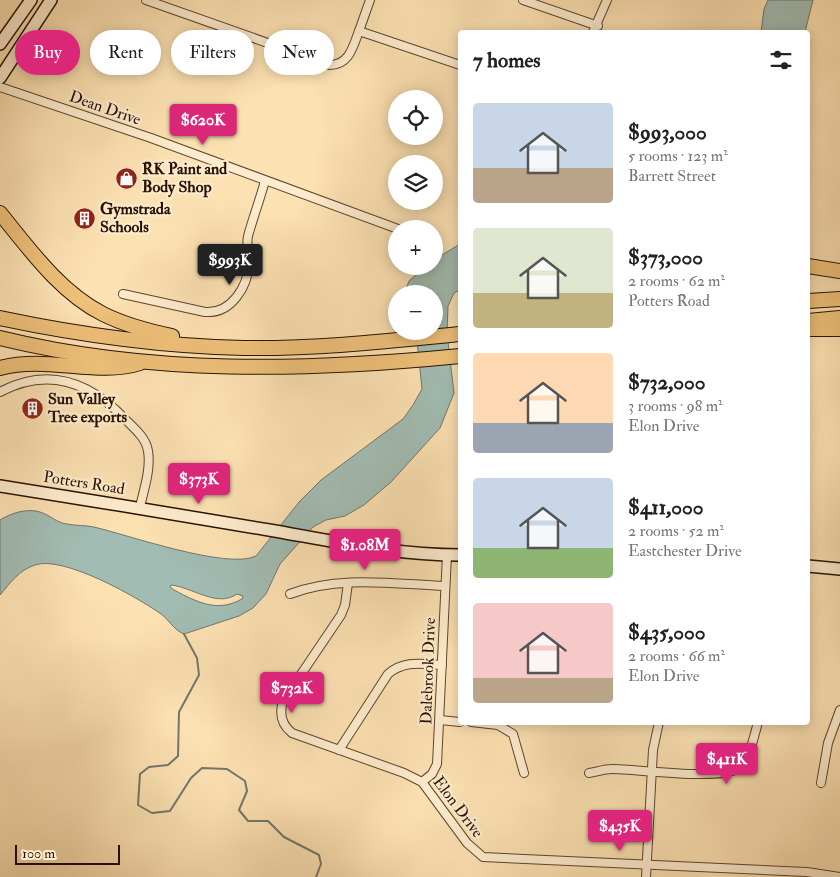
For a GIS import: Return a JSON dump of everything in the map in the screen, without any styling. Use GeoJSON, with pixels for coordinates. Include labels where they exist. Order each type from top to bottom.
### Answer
{"type":"FeatureCollection","features":[{"type":"Feature","properties":{"kind":"highway"},"geometry":{"type":"LineString","coordinates":[[0,213],[62,286],[102,314],[137,329],[222,347]]}},
{"type":"Feature","properties":{"kind":"highway"},"geometry":{"type":"LineString","coordinates":[[810,266],[840,271]]}},
{"type":"Feature","properties":{"kind":"highway"},"geometry":{"type":"LineString","coordinates":[[810,301],[840,298]]}},
{"type":"Feature","properties":{"kind":"highway"},"geometry":{"type":"LineString","coordinates":[[0,318],[103,336],[222,347],[322,346],[458,334]]}},
{"type":"Feature","properties":{"kind":"highway"},"geometry":{"type":"LineString","coordinates":[[810,321],[840,318]]}},
{"type":"Feature","properties":{"kind":"highway"},"geometry":{"type":"LineString","coordinates":[[810,329],[840,329]]}},
{"type":"Feature","properties":{"kind":"highway"},"geometry":{"type":"LineString","coordinates":[[0,338],[65,351],[144,362],[257,368],[410,361],[458,356]]}},
{"type":"Feature","properties":{"kind":"highway"},"geometry":{"type":"LineString","coordinates":[[0,368],[38,363],[123,369],[144,362]]}},
{"type":"Feature","properties":{"kind":"street"},"geometry":{"type":"LineString","coordinates":[[0,44],[31,0]]}},
{"type":"Feature","properties":{"kind":"street"},"geometry":{"type":"LineString","coordinates":[[0,78],[51,0]]}},
{"type":"Feature","properties":{"kind":"street"},"geometry":{"type":"LineString","coordinates":[[146,0],[330,65],[339,65],[347,59],[370,0]]}},
{"type":"Feature","properties":{"kind":"street"},"geometry":{"type":"LineString","coordinates":[[523,0],[596,29],[607,0]]}},
{"type":"Feature","properties":{"kind":"street"},"geometry":{"type":"LineString","coordinates":[[359,32],[458,64]]}},
{"type":"Feature","properties":{"kind":"street","name":"Dean Drive"},"geometry":{"type":"LineString","coordinates":[[0,87],[156,140],[388,225]]}},
{"type":"Feature","properties":{"kind":"street"},"geometry":{"type":"LineString","coordinates":[[123,294],[205,312],[213,313],[224,309],[240,293],[246,278],[249,260],[248,237],[265,181]]}},
{"type":"Feature","properties":{"kind":"street"},"geometry":{"type":"LineString","coordinates":[[0,392],[28,382],[54,380],[89,389],[101,397],[140,434],[148,449],[148,467],[140,507]]}},
{"type":"Feature","properties":{"kind":"street","name":"Potters Road"},"geometry":{"type":"LineString","coordinates":[[0,486],[140,507],[328,540],[447,555],[458,554]]}},
{"type":"Feature","properties":{"kind":"street","name":"Dalebrook Drive"},"geometry":{"type":"LineString","coordinates":[[422,782],[432,774],[437,764],[444,586],[447,555]]}},
{"type":"Feature","properties":{"kind":"street"},"geometry":{"type":"LineString","coordinates":[[810,566],[840,569]]}},
{"type":"Feature","properties":{"kind":"street"},"geometry":{"type":"LineString","coordinates":[[290,594],[314,586],[348,583],[444,586]]}},
{"type":"Feature","properties":{"kind":"street","name":"Elon Drive"},"geometry":{"type":"LineString","coordinates":[[348,583],[345,605],[341,615],[287,695],[280,712],[287,728],[292,733],[404,772],[422,782],[467,843],[483,857],[647,865],[776,874],[807,872],[840,876]]}},
{"type":"Feature","properties":{"kind":"street"},"geometry":{"type":"LineString","coordinates":[[339,750],[388,674],[404,664],[442,665]]}},
{"type":"Feature","properties":{"kind":"street"},"geometry":{"type":"LineString","coordinates":[[821,783],[828,743],[840,710]]}},
{"type":"Feature","properties":{"kind":"street"},"geometry":{"type":"LineString","coordinates":[[440,720],[458,722]]}},
{"type":"Feature","properties":{"kind":"street"},"geometry":{"type":"LineString","coordinates":[[498,725],[512,734],[516,741],[524,773]]}},
{"type":"Feature","properties":{"kind":"street"},"geometry":{"type":"LineString","coordinates":[[646,877],[653,750],[658,725]]}},
{"type":"Feature","properties":{"kind":"street"},"geometry":{"type":"LineString","coordinates":[[589,773],[609,769],[705,774],[732,772],[740,767],[745,760],[757,725]]}},
{"type":"Feature","properties":{"kind":"water"},"geometry":{"type":"Polygon","coordinates":[[[768,0],[813,0],[806,30],[761,30],[764,9],[768,0]]]}},
{"type":"Feature","properties":{"kind":"water"},"geometry":{"type":"Polygon","coordinates":[[[458,245],[458,291],[454,293],[448,306],[447,333],[454,393],[440,428],[391,482],[364,505],[345,516],[326,520],[313,527],[280,564],[266,594],[253,608],[239,616],[184,634],[161,614],[118,588],[81,572],[63,566],[47,564],[35,565],[24,570],[15,577],[0,595],[0,520],[14,513],[25,511],[40,512],[63,523],[94,527],[201,555],[242,559],[256,556],[300,501],[321,480],[403,419],[422,389],[417,340],[443,340],[443,285],[407,285],[416,275],[443,275],[443,254],[458,245]],[[171,585],[170,587],[199,602],[207,604],[224,605],[233,603],[242,599],[243,596],[237,594],[229,598],[213,598],[179,587],[171,585]]]}},
{"type":"Feature","properties":{"kind":"waterway"},"geometry":{"type":"LineString","coordinates":[[184,634],[197,658],[199,675],[179,712],[178,756],[168,765],[149,767],[140,774],[138,805],[152,813],[170,811],[191,778],[202,768],[227,769],[245,781],[247,791],[239,810],[248,821],[268,821],[284,837],[319,855],[321,864],[316,877]]}},
{"type":"Feature","properties":{"kind":"place","name":"RK Paint and Body Shop"},"geometry":{"type":"Point","coordinates":[126,178]}},
{"type":"Feature","properties":{"kind":"place","name":"Gymstrada Schools"},"geometry":{"type":"Point","coordinates":[84,218]}},
{"type":"Feature","properties":{"kind":"place","name":"Sun Valley Tree exports"},"geometry":{"type":"Point","coordinates":[32,408]}}]}
